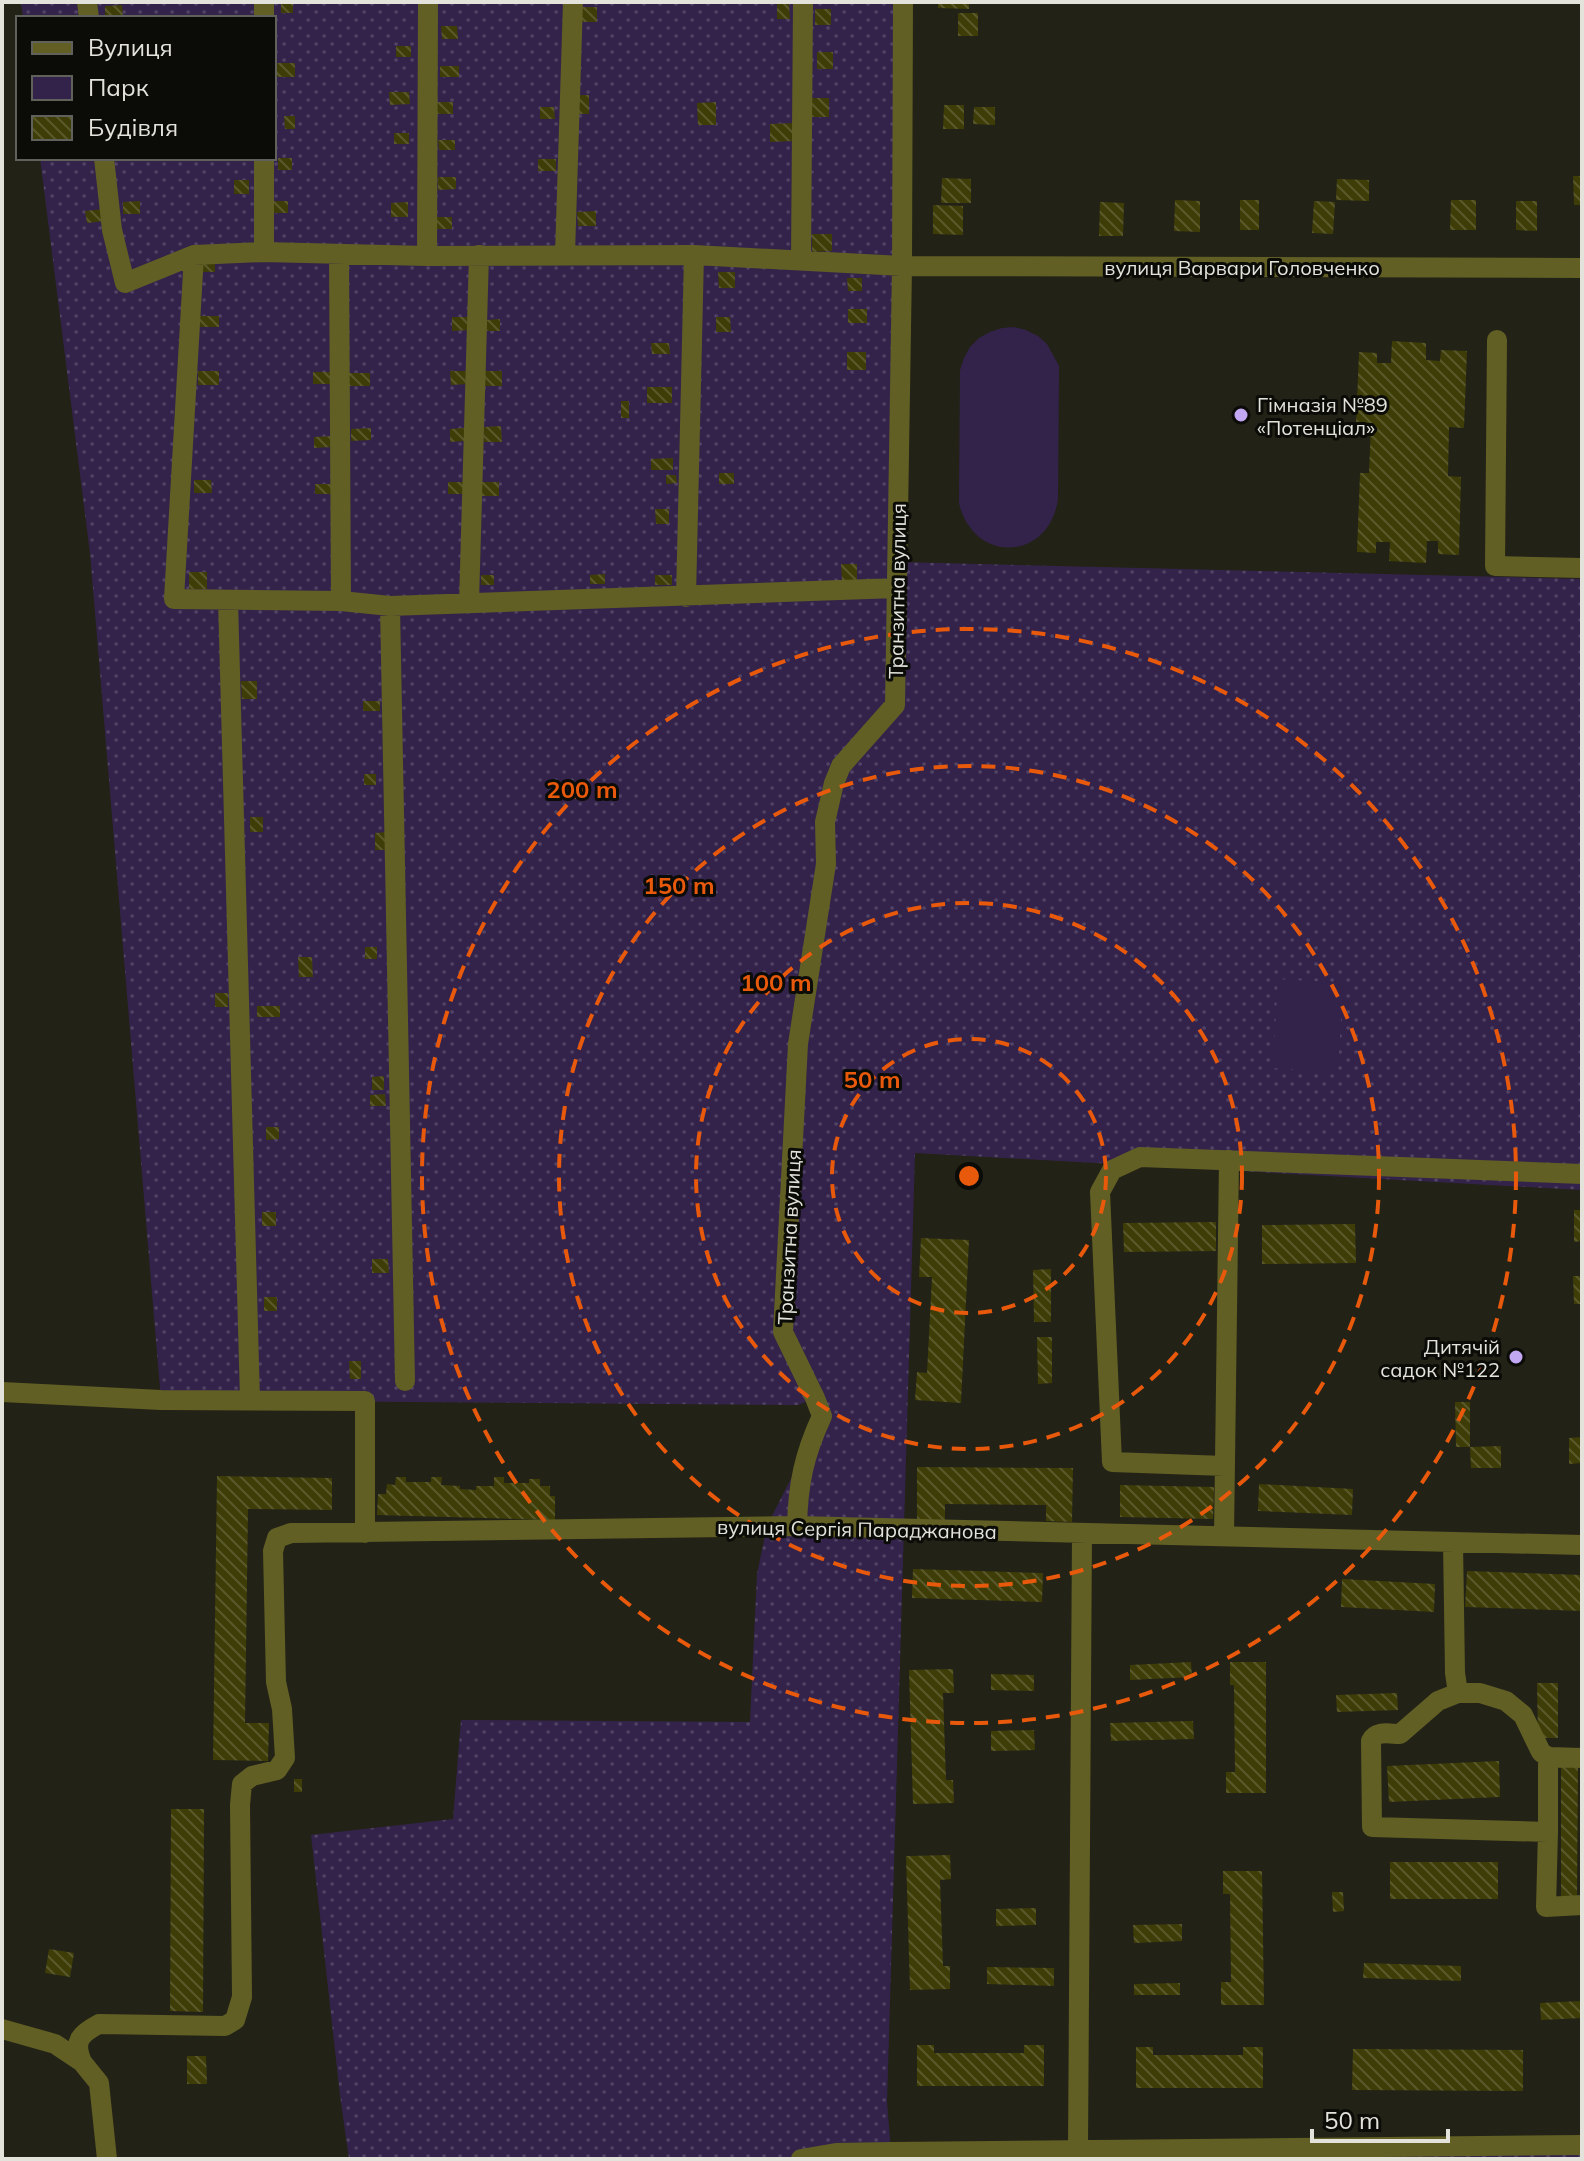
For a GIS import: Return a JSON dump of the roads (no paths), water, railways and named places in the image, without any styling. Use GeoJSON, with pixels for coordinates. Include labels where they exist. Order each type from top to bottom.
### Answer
{"type":"FeatureCollection","features":[{"type":"Feature","properties":{"kind":"street"},"geometry":{"type":"LineString","coordinates":[[427,256],[428,2]]}},
{"type":"Feature","properties":{"kind":"street"},"geometry":{"type":"LineString","coordinates":[[565,254],[573,2]]}},
{"type":"Feature","properties":{"kind":"street"},"geometry":{"type":"LineString","coordinates":[[801,260],[803,2]]}},
{"type":"Feature","properties":{"kind":"street","name":"Транзитна вулиця"},"geometry":{"type":"LineString","coordinates":[[797,1526],[798,1489],[810,1441],[822,1416],[783,1332],[798,1044],[826,864],[825,822],[834,783],[841,766],[895,705],[903,2]]}},
{"type":"Feature","properties":{"kind":"street","name":"вулиця Варвари Головченко"},"geometry":{"type":"LineString","coordinates":[[104,160],[112,230],[125,283],[194,255],[264,252],[427,256],[694,255],[902,266],[1582,268]]}},
{"type":"Feature","properties":{"kind":"street"},"geometry":{"type":"LineString","coordinates":[[264,160],[264,252]]}},
{"type":"Feature","properties":{"kind":"street"},"geometry":{"type":"LineString","coordinates":[[339,254],[341,601]]}},
{"type":"Feature","properties":{"kind":"street"},"geometry":{"type":"LineString","coordinates":[[194,255],[174,599],[341,601],[390,606],[897,588]]}},
{"type":"Feature","properties":{"kind":"street"},"geometry":{"type":"LineString","coordinates":[[469,603],[479,255]]}},
{"type":"Feature","properties":{"kind":"street"},"geometry":{"type":"LineString","coordinates":[[686,597],[694,255]]}},
{"type":"Feature","properties":{"kind":"street"},"geometry":{"type":"LineString","coordinates":[[1497,340],[1495,566],[1582,568]]}},
{"type":"Feature","properties":{"kind":"street"},"geometry":{"type":"LineString","coordinates":[[228,600],[250,1400]]}},
{"type":"Feature","properties":{"kind":"street"},"geometry":{"type":"LineString","coordinates":[[390,606],[405,1381]]}},
{"type":"Feature","properties":{"kind":"street"},"geometry":{"type":"LineString","coordinates":[[1225,1466],[1112,1462],[1100,1192],[1112,1170],[1140,1157],[1582,1174]]}},
{"type":"Feature","properties":{"kind":"street"},"geometry":{"type":"LineString","coordinates":[[1224,1537],[1229,1160]]}},
{"type":"Feature","properties":{"kind":"street"},"geometry":{"type":"LineString","coordinates":[[2,1392],[161,1400],[365,1401],[365,1533]]}},
{"type":"Feature","properties":{"kind":"street","name":"вулиця Сергія Параджанова"},"geometry":{"type":"LineString","coordinates":[[82,2062],[77,2050],[79,2040],[87,2030],[99,2024],[225,2026],[235,2020],[242,1997],[242,1784],[252,1776],[277,1770],[285,1758],[282,1709],[276,1682],[273,1551],[277,1538],[291,1533],[797,1526],[1582,1545]]}},
{"type":"Feature","properties":{"kind":"street"},"geometry":{"type":"LineString","coordinates":[[1078,2151],[1082,1533]]}},
{"type":"Feature","properties":{"kind":"street"},"geometry":{"type":"LineString","coordinates":[[1453,1542],[1458,1693]]}},
{"type":"Feature","properties":{"kind":"street"},"geometry":{"type":"LineString","coordinates":[[1548,1832],[1372,1827],[1371,1741],[1378,1734],[1400,1734],[1438,1701],[1458,1693],[1480,1693],[1506,1701],[1523,1715],[1541,1752],[1548,1757],[1582,1758]]}},
{"type":"Feature","properties":{"kind":"street"},"geometry":{"type":"LineString","coordinates":[[1548,1757],[1546,1907],[1582,1905]]}},
{"type":"Feature","properties":{"kind":"street"},"geometry":{"type":"LineString","coordinates":[[2,2029],[55,2044],[82,2062],[99,2083],[107,2159]]}},
{"type":"Feature","properties":{"kind":"street"},"geometry":{"type":"LineString","coordinates":[[801,2159],[836,2153],[885,2156],[1582,2145]]}},
{"type":"Feature","properties":{"kind":"place","name":"Гімназія №89 «Потенціал»"},"geometry":{"type":"Point","coordinates":[1241,415]}},
{"type":"Feature","properties":{"kind":"place","name":"Дитячій садок №122"},"geometry":{"type":"Point","coordinates":[1516,1357]}}]}
